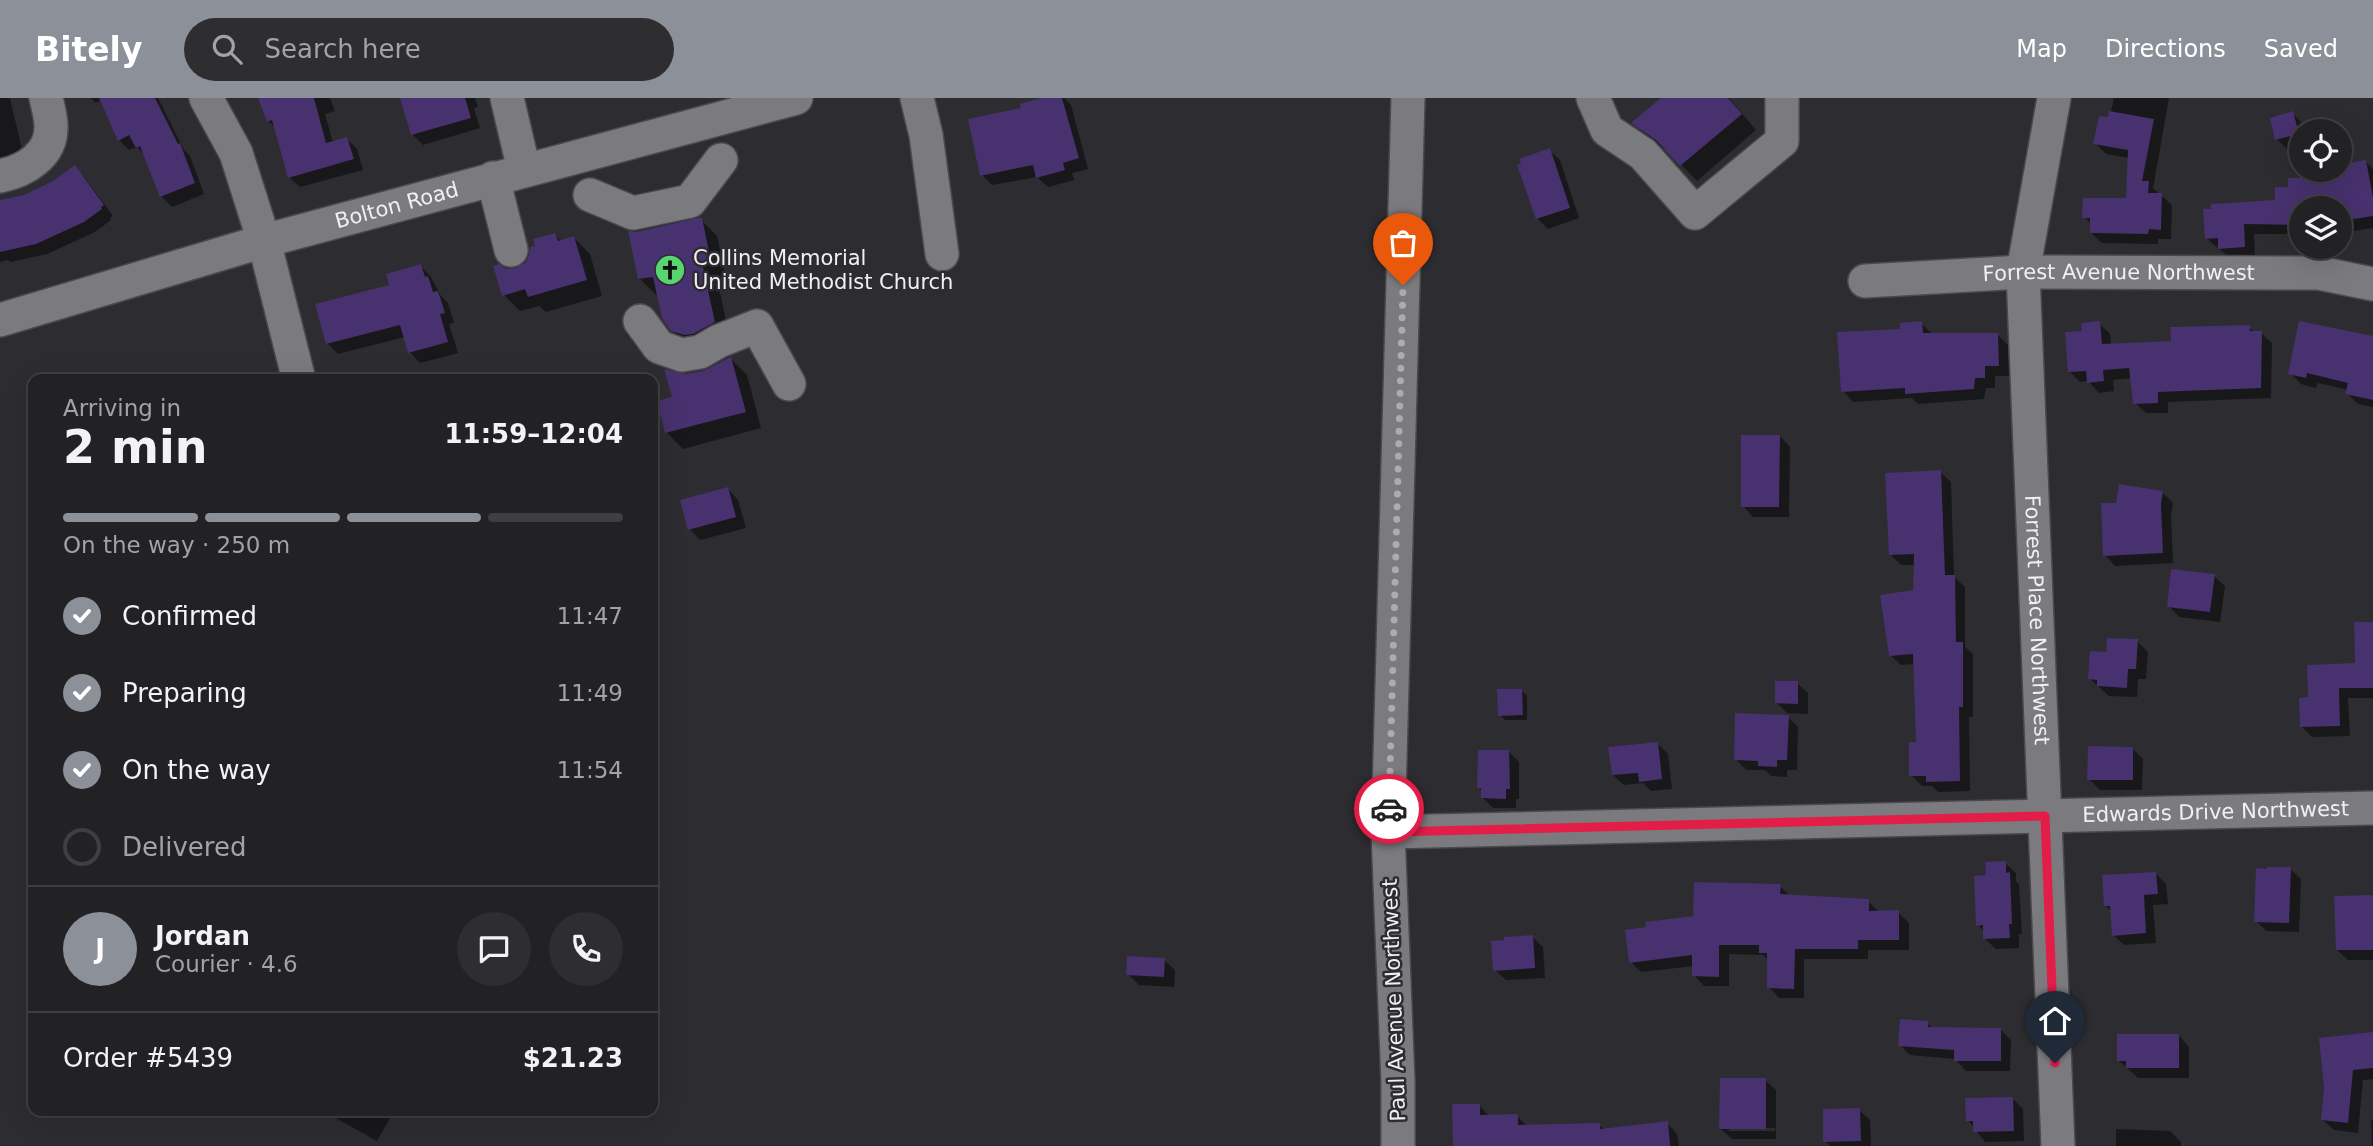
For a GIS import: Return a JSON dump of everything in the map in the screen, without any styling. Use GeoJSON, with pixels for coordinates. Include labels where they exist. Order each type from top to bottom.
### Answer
{"type":"FeatureCollection","features":[{"type":"Feature","properties":{"kind":"street"},"geometry":{"type":"LineString","coordinates":[[0,176],[11,174],[37,161],[48,143],[52,127],[46,98]]}},
{"type":"Feature","properties":{"kind":"street"},"geometry":{"type":"LineString","coordinates":[[206,98],[236,153],[264,242],[297,374]]}},
{"type":"Feature","properties":{"kind":"street"},"geometry":{"type":"LineString","coordinates":[[507,98],[511,250]]}},
{"type":"Feature","properties":{"kind":"street","name":"Bolton Road"},"geometry":{"type":"LineString","coordinates":[[0,320],[264,242],[796,98]]}},
{"type":"Feature","properties":{"kind":"street"},"geometry":{"type":"LineString","coordinates":[[917,98],[926,135],[942,254]]}},
{"type":"Feature","properties":{"kind":"street","name":"Paul Avenue Northwest"},"geometry":{"type":"LineString","coordinates":[[1398,1146],[1388,832],[1408,98]]}},
{"type":"Feature","properties":{"kind":"street"},"geometry":{"type":"LineString","coordinates":[[1594,98],[1607,130],[1643,154],[1695,213],[1782,141],[1782,98]]}},
{"type":"Feature","properties":{"kind":"street","name":"Forrest Place Northwest"},"geometry":{"type":"LineString","coordinates":[[2054,98],[2023,272],[2058,1146]]}},
{"type":"Feature","properties":{"kind":"street"},"geometry":{"type":"LineString","coordinates":[[573,157],[594,207],[633,213],[690,201],[722,167],[710,120]]}},
{"type":"Feature","properties":{"kind":"street","name":"Forrest Avenue Northwest"},"geometry":{"type":"LineString","coordinates":[[1865,281],[2023,272],[2319,273],[2373,284]]}},
{"type":"Feature","properties":{"kind":"street"},"geometry":{"type":"LineString","coordinates":[[640,321],[659,347],[682,355],[700,352],[724,327],[757,326],[789,384]]}},
{"type":"Feature","properties":{"kind":"street","name":"Edwards Drive Northwest"},"geometry":{"type":"LineString","coordinates":[[1388,832],[2373,808]]}},
{"type":"Feature","properties":{"kind":"building"},"geometry":{"type":"Polygon","coordinates":[[[99,98],[155,98],[178,144],[180,143],[195,183],[160,197],[140,146],[136,148],[129,135],[118,141],[99,98]]]}},
{"type":"Feature","properties":{"kind":"building"},"geometry":{"type":"Polygon","coordinates":[[[258,98],[314,98],[326,143],[347,137],[354,159],[288,178],[272,120],[267,122],[258,98]]]}},
{"type":"Feature","properties":{"kind":"building"},"geometry":{"type":"Polygon","coordinates":[[[400,98],[465,98],[471,118],[411,135],[400,98]]]}},
{"type":"Feature","properties":{"kind":"building"},"geometry":{"type":"Polygon","coordinates":[[[1041,98],[1062,98],[1079,158],[1063,163],[1065,170],[1036,178],[1033,165],[980,176],[968,119],[1021,108],[1020,104],[1041,98]]]}},
{"type":"Feature","properties":{"kind":"building"},"geometry":{"type":"Polygon","coordinates":[[[1661,98],[1728,98],[1742,114],[1680,166],[1657,141],[1631,123],[1661,98]]]}},
{"type":"Feature","properties":{"kind":"building"},"geometry":{"type":"Polygon","coordinates":[[[2109,111],[2154,119],[2142,181],[2149,181],[2148,193],[2162,193],[2161,230],[2149,229],[2148,234],[2090,233],[2090,218],[2082,218],[2083,198],[2126,198],[2128,150],[2093,144],[2099,116],[2108,117],[2109,111]]]}},
{"type":"Feature","properties":{"kind":"building"},"geometry":{"type":"Polygon","coordinates":[[[2293,111],[2295,119],[2289,119],[2289,136],[2275,140],[2270,118],[2293,111]]]}},
{"type":"Feature","properties":{"kind":"building"},"geometry":{"type":"Polygon","coordinates":[[[1550,148],[1570,208],[1536,219],[1517,165],[1521,163],[1519,159],[1550,148]]]}},
{"type":"Feature","properties":{"kind":"building"},"geometry":{"type":"Polygon","coordinates":[[[2366,160],[2373,198],[2373,216],[2352,219],[2352,196],[2289,196],[2289,225],[2244,224],[2245,247],[2218,249],[2218,238],[2205,239],[2203,209],[2211,209],[2211,204],[2275,200],[2275,187],[2288,187],[2288,178],[2289,182],[2352,182],[2352,163],[2366,160]]]}},
{"type":"Feature","properties":{"kind":"building"},"geometry":{"type":"Polygon","coordinates":[[[75,165],[104,205],[102,209],[84,222],[36,244],[0,252],[0,200],[24,195],[53,181],[75,165]]]}},
{"type":"Feature","properties":{"kind":"building","name":"Collins Memorial United Methodist Church"},"geometry":{"type":"Polygon","coordinates":[[[702,218],[711,261],[702,263],[715,322],[693,334],[684,335],[671,331],[662,318],[653,277],[638,279],[628,231],[637,232],[702,218]]]}},
{"type":"Feature","properties":{"kind":"building"},"geometry":{"type":"Polygon","coordinates":[[[555,233],[558,241],[574,236],[587,280],[528,297],[525,289],[502,296],[493,266],[499,264],[506,269],[516,268],[525,263],[530,247],[535,246],[533,239],[555,233]]]}},
{"type":"Feature","properties":{"kind":"building"},"geometry":{"type":"Polygon","coordinates":[[[421,264],[433,292],[438,291],[445,313],[440,314],[448,342],[408,353],[400,325],[326,344],[315,304],[389,285],[386,274],[421,264]]]}},
{"type":"Feature","properties":{"kind":"building"},"geometry":{"type":"Polygon","coordinates":[[[1922,321],[1923,333],[1998,333],[1999,366],[1985,366],[1985,378],[1975,378],[1974,389],[1905,394],[1905,388],[1841,392],[1837,332],[1900,329],[1900,323],[1922,321]]]}},
{"type":"Feature","properties":{"kind":"building"},"geometry":{"type":"Polygon","coordinates":[[[2100,321],[2102,344],[2171,341],[2170,327],[2250,325],[2250,331],[2262,331],[2261,388],[2158,392],[2158,403],[2133,404],[2129,368],[2103,370],[2104,381],[2087,383],[2086,371],[2068,372],[2065,332],[2082,331],[2081,323],[2100,321]]]}},
{"type":"Feature","properties":{"kind":"building"},"geometry":{"type":"Polygon","coordinates":[[[2299,321],[2373,336],[2373,400],[2345,394],[2348,383],[2307,373],[2306,378],[2288,374],[2299,321]]]}},
{"type":"Feature","properties":{"kind":"building"},"geometry":{"type":"Polygon","coordinates":[[[731,357],[746,412],[665,433],[658,401],[672,397],[664,369],[685,374],[703,371],[731,357]]]}},
{"type":"Feature","properties":{"kind":"building"},"geometry":{"type":"Polygon","coordinates":[[[1741,435],[1780,435],[1779,507],[1741,507],[1741,435]]]}},
{"type":"Feature","properties":{"kind":"building"},"geometry":{"type":"Polygon","coordinates":[[[1941,470],[1945,575],[1955,575],[1956,642],[1963,642],[1963,707],[1959,707],[1960,781],[1926,782],[1926,776],[1909,776],[1909,742],[1916,742],[1913,654],[1889,656],[1880,595],[1913,590],[1914,554],[1889,555],[1885,473],[1941,470]]]}},
{"type":"Feature","properties":{"kind":"building"},"geometry":{"type":"Polygon","coordinates":[[[2119,484],[2163,491],[2163,553],[2103,556],[2101,503],[2116,503],[2119,484]]]}},
{"type":"Feature","properties":{"kind":"building"},"geometry":{"type":"Polygon","coordinates":[[[728,487],[736,517],[688,530],[680,500],[728,487]]]}},
{"type":"Feature","properties":{"kind":"building"},"geometry":{"type":"Polygon","coordinates":[[[2171,569],[2215,574],[2210,612],[2167,607],[2171,569]]]}},
{"type":"Feature","properties":{"kind":"building"},"geometry":{"type":"Polygon","coordinates":[[[2354,622],[2373,622],[2373,688],[2339,688],[2340,726],[2300,727],[2299,698],[2308,697],[2307,665],[2355,663],[2354,622]]]}},
{"type":"Feature","properties":{"kind":"building"},"geometry":{"type":"Polygon","coordinates":[[[2107,638],[2138,639],[2136,669],[2128,669],[2127,688],[2097,686],[2097,680],[2088,679],[2090,651],[2106,652],[2107,638]]]}},
{"type":"Feature","properties":{"kind":"building"},"geometry":{"type":"Polygon","coordinates":[[[1775,681],[1798,681],[1798,704],[1775,703],[1775,681]]]}},
{"type":"Feature","properties":{"kind":"building"},"geometry":{"type":"Polygon","coordinates":[[[1497,689],[1522,689],[1523,715],[1498,716],[1497,689]]]}},
{"type":"Feature","properties":{"kind":"building"},"geometry":{"type":"Polygon","coordinates":[[[1735,713],[1789,715],[1787,760],[1777,760],[1777,767],[1758,766],[1758,761],[1734,760],[1735,713]]]}},
{"type":"Feature","properties":{"kind":"building"},"geometry":{"type":"Polygon","coordinates":[[[1658,742],[1662,779],[1639,782],[1638,773],[1612,775],[1608,747],[1658,742]]]}},
{"type":"Feature","properties":{"kind":"building"},"geometry":{"type":"Polygon","coordinates":[[[2088,746],[2133,747],[2133,780],[2087,780],[2088,746]]]}},
{"type":"Feature","properties":{"kind":"building"},"geometry":{"type":"Polygon","coordinates":[[[1478,750],[1509,750],[1510,789],[1506,789],[1506,799],[1481,798],[1481,788],[1477,788],[1478,750]]]}},
{"type":"Feature","properties":{"kind":"building"},"geometry":{"type":"Polygon","coordinates":[[[2006,861],[2006,873],[2010,872],[2010,938],[1983,939],[1983,925],[1976,926],[1974,876],[1986,875],[1985,862],[2006,861]]]}},
{"type":"Feature","properties":{"kind":"building"},"geometry":{"type":"Polygon","coordinates":[[[2291,867],[2289,923],[2254,922],[2256,868],[2291,867]]]}},
{"type":"Feature","properties":{"kind":"building"},"geometry":{"type":"Polygon","coordinates":[[[2156,872],[2158,894],[2144,895],[2146,933],[2112,936],[2110,906],[2104,906],[2102,875],[2156,872]]]}},
{"type":"Feature","properties":{"kind":"building"},"geometry":{"type":"Polygon","coordinates":[[[1694,882],[1781,884],[1780,894],[1869,899],[1869,911],[1899,910],[1899,940],[1858,940],[1858,949],[1795,949],[1794,989],[1767,988],[1767,953],[1759,953],[1759,945],[1719,945],[1719,977],[1692,976],[1692,955],[1629,963],[1625,930],[1646,927],[1645,922],[1693,916],[1694,882]]]}},
{"type":"Feature","properties":{"kind":"building"},"geometry":{"type":"Polygon","coordinates":[[[2373,895],[2373,950],[2336,950],[2334,896],[2373,895]]]}},
{"type":"Feature","properties":{"kind":"building"},"geometry":{"type":"Polygon","coordinates":[[[1533,935],[1535,968],[1493,971],[1491,941],[1504,940],[1504,937],[1533,935]]]}},
{"type":"Feature","properties":{"kind":"building"},"geometry":{"type":"Polygon","coordinates":[[[1127,956],[1165,958],[1164,977],[1126,975],[1127,956]]]}},
{"type":"Feature","properties":{"kind":"building"},"geometry":{"type":"Polygon","coordinates":[[[1900,1019],[1928,1021],[1928,1027],[2001,1028],[2001,1061],[1954,1061],[1954,1050],[1898,1046],[1900,1019]]]}},
{"type":"Feature","properties":{"kind":"building"},"geometry":{"type":"Polygon","coordinates":[[[2373,1032],[2373,1068],[2353,1070],[2348,1123],[2321,1120],[2324,1088],[2319,1038],[2373,1032]]]}},
{"type":"Feature","properties":{"kind":"building"},"geometry":{"type":"Polygon","coordinates":[[[2117,1034],[2179,1034],[2179,1068],[2126,1068],[2126,1061],[2117,1061],[2117,1034]]]}},
{"type":"Feature","properties":{"kind":"building"},"geometry":{"type":"Polygon","coordinates":[[[1720,1078],[1766,1078],[1766,1129],[1719,1129],[1720,1078]]]}},
{"type":"Feature","properties":{"kind":"building"},"geometry":{"type":"Polygon","coordinates":[[[2013,1097],[2014,1131],[1973,1132],[1973,1121],[1966,1121],[1965,1098],[2013,1097]]]}},
{"type":"Feature","properties":{"kind":"building"},"geometry":{"type":"Polygon","coordinates":[[[1452,1104],[1480,1104],[1480,1115],[1518,1114],[1518,1125],[1600,1123],[1600,1129],[1668,1121],[1670,1146],[1453,1146],[1452,1104]]]}},
{"type":"Feature","properties":{"kind":"building"},"geometry":{"type":"Polygon","coordinates":[[[1860,1108],[1861,1141],[1823,1142],[1823,1109],[1860,1108]]]}},
{"type":"Feature","properties":{"kind":"way so far"},"geometry":{"type":"LineString","coordinates":[[1389,809],[1403,285]]}},
{"type":"Feature","properties":{"kind":"place","name":"Collins Memorial United Methodist Church"},"geometry":{"type":"Point","coordinates":[670,270]}},
{"type":"Feature","properties":{"kind":"route"},"geometry":{"type":"LineString","coordinates":[[1389,809],[1388,832],[2045,816],[2055,1063]]}}]}
